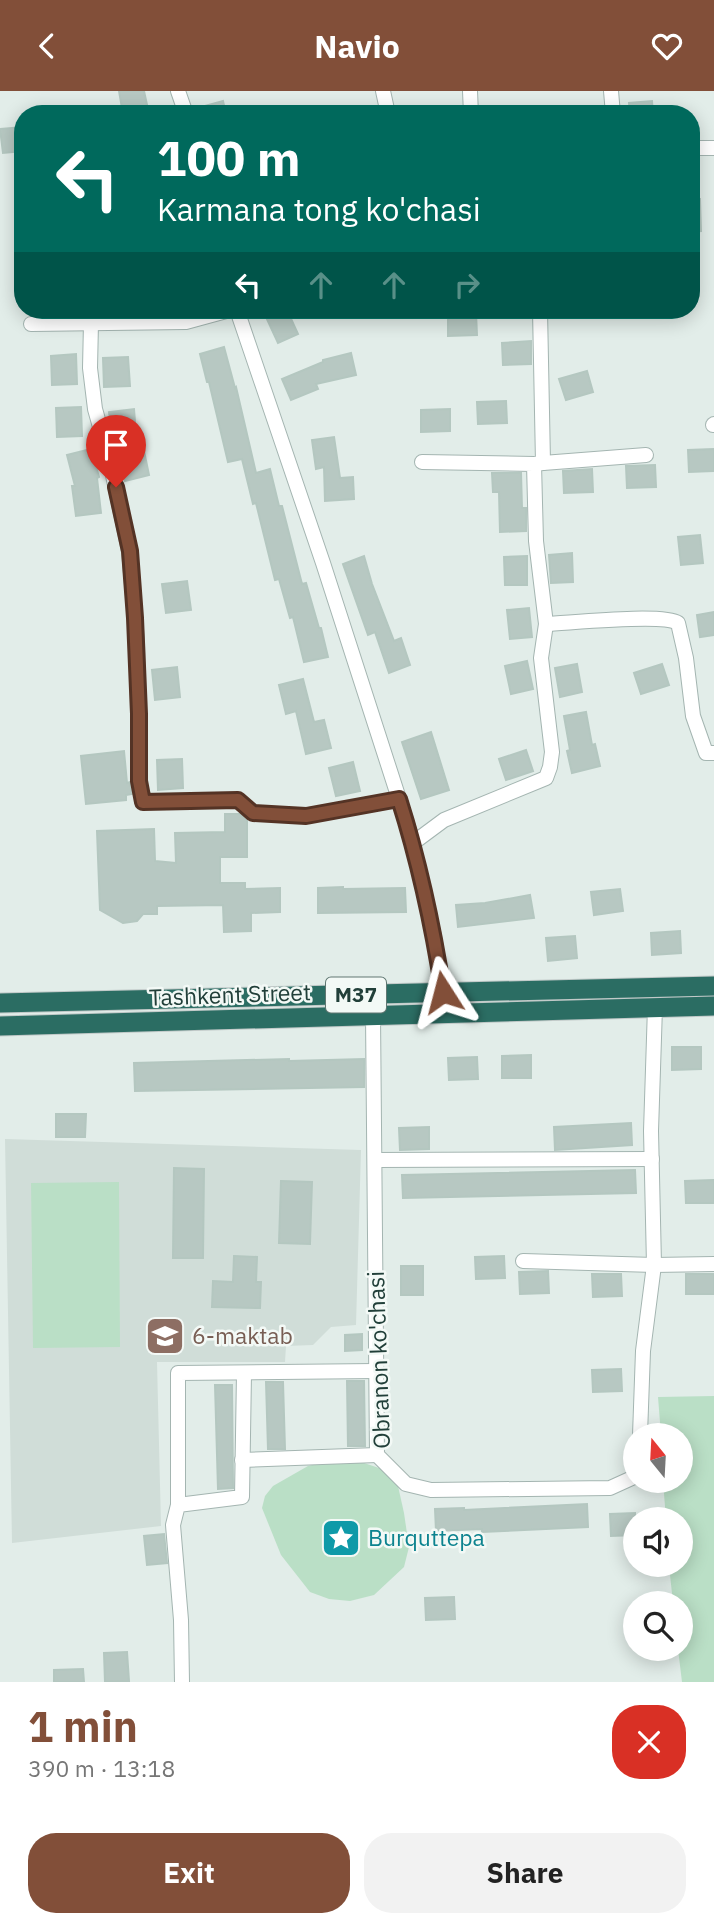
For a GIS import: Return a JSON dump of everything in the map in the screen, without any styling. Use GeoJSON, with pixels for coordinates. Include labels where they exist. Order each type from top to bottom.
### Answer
{"type":"FeatureCollection","features":[{"type":"Feature","properties":{"kind":"highway","name":"M37"},"geometry":{"type":"LineString","coordinates":[[0,1003],[714,986]]}},
{"type":"Feature","properties":{"kind":"highway","name":"Tashkent Street"},"geometry":{"type":"LineString","coordinates":[[0,1026],[714,1006]]}},
{"type":"Feature","properties":{"kind":"street"},"geometry":{"type":"LineString","coordinates":[[31,324],[186,322],[197,319]]}},
{"type":"Feature","properties":{"kind":"street"},"geometry":{"type":"LineString","coordinates":[[240,319],[323,563],[413,843],[434,936],[443,992]]}},
{"type":"Feature","properties":{"kind":"street"},"geometry":{"type":"LineString","coordinates":[[413,843],[444,820],[546,778],[550,767],[552,752],[541,658],[546,624],[536,541],[540,319]]}},
{"type":"Feature","properties":{"kind":"street"},"geometry":{"type":"LineString","coordinates":[[91,323],[90,368],[95,409],[130,551],[137,641],[139,781],[143,802],[238,800],[253,813],[306,816],[399,799]]}},
{"type":"Feature","properties":{"kind":"street"},"geometry":{"type":"LineString","coordinates":[[422,462],[538,464],[646,455]]}},
{"type":"Feature","properties":{"kind":"street"},"geometry":{"type":"LineString","coordinates":[[546,624],[629,619],[672,619],[678,623],[687,658],[693,716],[706,753],[714,753]]}},
{"type":"Feature","properties":{"kind":"street"},"geometry":{"type":"LineString","coordinates":[[640,1423],[643,1351],[654,1265],[652,1159],[655,1007]]}},
{"type":"Feature","properties":{"kind":"street","name":"Obranon ko'chasi"},"geometry":{"type":"LineString","coordinates":[[373,1016],[377,1455],[406,1484],[430,1490],[610,1488],[623,1482]]}},
{"type":"Feature","properties":{"kind":"street"},"geometry":{"type":"LineString","coordinates":[[375,1160],[652,1159]]}},
{"type":"Feature","properties":{"kind":"street"},"geometry":{"type":"LineString","coordinates":[[523,1261],[654,1265],[714,1263]]}},
{"type":"Feature","properties":{"kind":"street"},"geometry":{"type":"LineString","coordinates":[[182,1682],[181,1619],[173,1525],[178,1505],[178,1373],[376,1371]]}},
{"type":"Feature","properties":{"kind":"street"},"geometry":{"type":"LineString","coordinates":[[178,1505],[242,1497],[244,1373]]}},
{"type":"Feature","properties":{"kind":"street"},"geometry":{"type":"LineString","coordinates":[[242,1460],[377,1455]]}},
{"type":"Feature","properties":{"kind":"shaded area","name":"6-maktab"},"geometry":{"type":"Polygon","coordinates":[[[5,1139],[361,1150],[356,1325],[331,1327],[313,1345],[286,1346],[285,1362],[157,1362],[161,1526],[12,1543],[5,1139]]]}},
{"type":"Feature","properties":{"kind":"green space"},"geometry":{"type":"Polygon","coordinates":[[[119,1182],[120,1347],[33,1348],[31,1183],[119,1182]]]}},
{"type":"Feature","properties":{"kind":"green space"},"geometry":{"type":"Polygon","coordinates":[[[714,1396],[714,1682],[682,1682],[679,1661],[693,1661],[693,1591],[672,1591],[670,1577],[693,1577],[693,1507],[665,1507],[664,1493],[693,1493],[693,1423],[660,1423],[658,1397],[714,1396]]]}},
{"type":"Feature","properties":{"kind":"green space","name":"Burquttepa"},"geometry":{"type":"Polygon","coordinates":[[[333,1460],[358,1461],[382,1469],[398,1486],[409,1547],[404,1567],[374,1595],[350,1601],[329,1599],[310,1592],[281,1555],[262,1508],[265,1496],[273,1486],[308,1466],[333,1460]]]}},
{"type":"Feature","properties":{"kind":"building"},"geometry":{"type":"Polygon","coordinates":[[[119,91],[144,91],[147,105],[121,105],[119,91]]]}},
{"type":"Feature","properties":{"kind":"building"},"geometry":{"type":"Polygon","coordinates":[[[223,101],[224,105],[208,105],[223,101]]]}},
{"type":"Feature","properties":{"kind":"building"},"geometry":{"type":"Polygon","coordinates":[[[652,101],[652,105],[629,105],[652,101]]]}},
{"type":"Feature","properties":{"kind":"building"},"geometry":{"type":"Polygon","coordinates":[[[14,128],[14,152],[3,153],[0,129],[14,128]]]}},
{"type":"Feature","properties":{"kind":"building"},"geometry":{"type":"Polygon","coordinates":[[[267,319],[291,319],[298,334],[278,343],[267,319]]]}},
{"type":"Feature","properties":{"kind":"building"},"geometry":{"type":"Polygon","coordinates":[[[448,319],[476,319],[477,335],[448,336],[448,319]]]}},
{"type":"Feature","properties":{"kind":"building"},"geometry":{"type":"Polygon","coordinates":[[[531,341],[531,364],[503,365],[502,343],[531,341]]]}},
{"type":"Feature","properties":{"kind":"building"},"geometry":{"type":"Polygon","coordinates":[[[224,347],[256,473],[270,469],[302,584],[306,583],[328,657],[304,662],[293,617],[290,618],[279,579],[275,580],[242,459],[228,462],[200,354],[224,347]]]}},
{"type":"Feature","properties":{"kind":"building"},"geometry":{"type":"Polygon","coordinates":[[[351,353],[356,375],[316,384],[318,389],[291,400],[282,379],[323,360],[351,353]]]}},
{"type":"Feature","properties":{"kind":"building"},"geometry":{"type":"Polygon","coordinates":[[[76,354],[77,384],[52,385],[51,356],[76,354]]]}},
{"type":"Feature","properties":{"kind":"building"},"geometry":{"type":"Polygon","coordinates":[[[128,357],[130,386],[104,387],[103,358],[128,357]]]}},
{"type":"Feature","properties":{"kind":"building"},"geometry":{"type":"Polygon","coordinates":[[[587,371],[593,392],[566,400],[559,379],[587,371]]]}},
{"type":"Feature","properties":{"kind":"building"},"geometry":{"type":"Polygon","coordinates":[[[506,401],[507,423],[478,424],[477,402],[506,401]]]}},
{"type":"Feature","properties":{"kind":"building"},"geometry":{"type":"Polygon","coordinates":[[[81,407],[82,436],[57,437],[56,408],[81,407]]]}},
{"type":"Feature","properties":{"kind":"building"},"geometry":{"type":"Polygon","coordinates":[[[134,409],[136,434],[112,435],[109,412],[134,409]]]}},
{"type":"Feature","properties":{"kind":"building"},"geometry":{"type":"Polygon","coordinates":[[[450,409],[450,431],[421,432],[421,410],[450,409]]]}},
{"type":"Feature","properties":{"kind":"building"},"geometry":{"type":"Polygon","coordinates":[[[137,436],[138,447],[143,446],[149,475],[125,481],[116,442],[137,436]]]}},
{"type":"Feature","properties":{"kind":"building"},"geometry":{"type":"Polygon","coordinates":[[[334,437],[340,478],[353,477],[354,499],[325,501],[324,467],[316,469],[312,440],[334,437]]]}},
{"type":"Feature","properties":{"kind":"building"},"geometry":{"type":"Polygon","coordinates":[[[91,449],[99,477],[101,513],[76,516],[72,486],[75,486],[67,455],[91,449]]]}},
{"type":"Feature","properties":{"kind":"building"},"geometry":{"type":"Polygon","coordinates":[[[714,449],[714,471],[689,472],[688,450],[714,449]]]}},
{"type":"Feature","properties":{"kind":"building"},"geometry":{"type":"Polygon","coordinates":[[[655,465],[656,487],[627,488],[626,466],[655,465]]]}},
{"type":"Feature","properties":{"kind":"building"},"geometry":{"type":"Polygon","coordinates":[[[592,469],[593,492],[564,493],[563,471],[592,469]]]}},
{"type":"Feature","properties":{"kind":"building"},"geometry":{"type":"Polygon","coordinates":[[[492,473],[521,473],[526,531],[500,532],[499,492],[493,492],[492,473]]]}},
{"type":"Feature","properties":{"kind":"building"},"geometry":{"type":"Polygon","coordinates":[[[700,535],[703,563],[681,565],[678,537],[700,535]]]}},
{"type":"Feature","properties":{"kind":"building"},"geometry":{"type":"Polygon","coordinates":[[[572,553],[573,582],[551,583],[549,555],[572,553]]]}},
{"type":"Feature","properties":{"kind":"building"},"geometry":{"type":"Polygon","coordinates":[[[364,556],[394,641],[401,638],[410,665],[389,673],[375,632],[368,635],[343,564],[364,556]]]}},
{"type":"Feature","properties":{"kind":"building"},"geometry":{"type":"Polygon","coordinates":[[[527,556],[527,585],[505,585],[504,557],[527,556]]]}},
{"type":"Feature","properties":{"kind":"building"},"geometry":{"type":"Polygon","coordinates":[[[187,581],[191,610],[166,613],[162,584],[187,581]]]}},
{"type":"Feature","properties":{"kind":"building"},"geometry":{"type":"Polygon","coordinates":[[[529,608],[532,637],[510,639],[507,610],[529,608]]]}},
{"type":"Feature","properties":{"kind":"building"},"geometry":{"type":"Polygon","coordinates":[[[714,612],[714,635],[700,637],[697,615],[714,612]]]}},
{"type":"Feature","properties":{"kind":"building"},"geometry":{"type":"Polygon","coordinates":[[[527,661],[533,689],[511,694],[505,666],[527,661]]]}},
{"type":"Feature","properties":{"kind":"building"},"geometry":{"type":"Polygon","coordinates":[[[577,664],[582,692],[560,697],[555,668],[577,664]]]}},
{"type":"Feature","properties":{"kind":"building"},"geometry":{"type":"Polygon","coordinates":[[[662,664],[669,685],[641,694],[634,673],[662,664]]]}},
{"type":"Feature","properties":{"kind":"building"},"geometry":{"type":"Polygon","coordinates":[[[177,667],[180,697],[155,700],[152,670],[177,667]]]}},
{"type":"Feature","properties":{"kind":"building"},"geometry":{"type":"Polygon","coordinates":[[[303,679],[314,722],[324,720],[331,748],[306,754],[296,711],[286,714],[279,685],[303,679]]]}},
{"type":"Feature","properties":{"kind":"building"},"geometry":{"type":"Polygon","coordinates":[[[586,712],[592,745],[595,744],[600,766],[572,773],[564,716],[586,712]]]}},
{"type":"Feature","properties":{"kind":"building"},"geometry":{"type":"Polygon","coordinates":[[[431,732],[449,790],[421,799],[402,742],[431,732]]]}},
{"type":"Feature","properties":{"kind":"building"},"geometry":{"type":"Polygon","coordinates":[[[526,750],[533,771],[506,780],[499,759],[526,750]]]}},
{"type":"Feature","properties":{"kind":"building"},"geometry":{"type":"Polygon","coordinates":[[[124,751],[127,783],[130,782],[132,794],[126,795],[126,800],[86,804],[81,756],[124,751]]]}},
{"type":"Feature","properties":{"kind":"building"},"geometry":{"type":"Polygon","coordinates":[[[182,759],[183,788],[158,790],[157,760],[182,759]]]}},
{"type":"Feature","properties":{"kind":"building"},"geometry":{"type":"Polygon","coordinates":[[[353,762],[360,791],[336,796],[329,768],[353,762]]]}},
{"type":"Feature","properties":{"kind":"building"},"geometry":{"type":"Polygon","coordinates":[[[225,814],[240,814],[247,820],[247,857],[220,857],[220,883],[245,883],[245,889],[280,888],[280,912],[251,913],[251,931],[224,932],[223,905],[157,906],[157,914],[143,914],[137,921],[123,923],[100,910],[97,831],[154,829],[155,861],[176,863],[175,833],[225,832],[225,814]]]}},
{"type":"Feature","properties":{"kind":"building"},"geometry":{"type":"Polygon","coordinates":[[[318,888],[405,888],[406,912],[318,913],[318,888]]]}},
{"type":"Feature","properties":{"kind":"building"},"geometry":{"type":"Polygon","coordinates":[[[620,889],[623,911],[594,915],[591,892],[620,889]]]}},
{"type":"Feature","properties":{"kind":"building"},"geometry":{"type":"Polygon","coordinates":[[[530,895],[534,918],[458,927],[456,905],[530,895]]]}},
{"type":"Feature","properties":{"kind":"building"},"geometry":{"type":"Polygon","coordinates":[[[680,931],[681,953],[652,955],[651,933],[680,931]]]}},
{"type":"Feature","properties":{"kind":"building"},"geometry":{"type":"Polygon","coordinates":[[[575,936],[577,958],[548,961],[546,938],[575,936]]]}},
{"type":"Feature","properties":{"kind":"building"},"geometry":{"type":"Polygon","coordinates":[[[672,1047],[701,1047],[701,1069],[672,1070],[672,1047]]]}},
{"type":"Feature","properties":{"kind":"building"},"geometry":{"type":"Polygon","coordinates":[[[531,1055],[531,1078],[502,1078],[502,1056],[531,1055]]]}},
{"type":"Feature","properties":{"kind":"building"},"geometry":{"type":"Polygon","coordinates":[[[477,1057],[478,1079],[449,1080],[448,1058],[477,1057]]]}},
{"type":"Feature","properties":{"kind":"building"},"geometry":{"type":"Polygon","coordinates":[[[364,1059],[364,1087],[135,1091],[134,1063],[364,1059]]]}},
{"type":"Feature","properties":{"kind":"building"},"geometry":{"type":"Polygon","coordinates":[[[56,1114],[86,1114],[85,1137],[56,1137],[56,1114]]]}},
{"type":"Feature","properties":{"kind":"building"},"geometry":{"type":"Polygon","coordinates":[[[631,1123],[632,1145],[555,1150],[554,1127],[631,1123]]]}},
{"type":"Feature","properties":{"kind":"building"},"geometry":{"type":"Polygon","coordinates":[[[429,1127],[429,1149],[400,1150],[399,1128],[429,1127]]]}},
{"type":"Feature","properties":{"kind":"building"},"geometry":{"type":"Polygon","coordinates":[[[174,1168],[204,1169],[203,1258],[173,1258],[174,1168]]]}},
{"type":"Feature","properties":{"kind":"building"},"geometry":{"type":"Polygon","coordinates":[[[635,1170],[636,1193],[403,1198],[402,1175],[635,1170]]]}},
{"type":"Feature","properties":{"kind":"building"},"geometry":{"type":"Polygon","coordinates":[[[714,1180],[714,1203],[686,1203],[685,1181],[714,1180]]]}},
{"type":"Feature","properties":{"kind":"building"},"geometry":{"type":"Polygon","coordinates":[[[281,1181],[312,1182],[310,1244],[279,1243],[281,1181]]]}},
{"type":"Feature","properties":{"kind":"building"},"geometry":{"type":"Polygon","coordinates":[[[234,1256],[257,1257],[256,1282],[261,1282],[260,1308],[212,1307],[213,1281],[233,1282],[234,1256]]]}},
{"type":"Feature","properties":{"kind":"building"},"geometry":{"type":"Polygon","coordinates":[[[504,1256],[505,1278],[476,1279],[475,1257],[504,1256]]]}},
{"type":"Feature","properties":{"kind":"building"},"geometry":{"type":"Polygon","coordinates":[[[401,1266],[423,1266],[423,1295],[401,1295],[401,1266]]]}},
{"type":"Feature","properties":{"kind":"building"},"geometry":{"type":"Polygon","coordinates":[[[548,1271],[549,1293],[520,1294],[519,1272],[548,1271]]]}},
{"type":"Feature","properties":{"kind":"building"},"geometry":{"type":"Polygon","coordinates":[[[592,1274],[621,1274],[622,1296],[593,1297],[592,1274]]]}},
{"type":"Feature","properties":{"kind":"building"},"geometry":{"type":"Polygon","coordinates":[[[686,1274],[714,1274],[714,1294],[686,1294],[686,1274]]]}},
{"type":"Feature","properties":{"kind":"building"},"geometry":{"type":"Polygon","coordinates":[[[362,1334],[362,1350],[345,1351],[345,1335],[362,1334]]]}},
{"type":"Feature","properties":{"kind":"building"},"geometry":{"type":"Polygon","coordinates":[[[621,1369],[622,1391],[593,1392],[592,1370],[621,1369]]]}},
{"type":"Feature","properties":{"kind":"building"},"geometry":{"type":"Polygon","coordinates":[[[347,1381],[364,1381],[365,1446],[348,1446],[347,1381]]]}},
{"type":"Feature","properties":{"kind":"building"},"geometry":{"type":"Polygon","coordinates":[[[266,1382],[283,1382],[285,1449],[268,1449],[266,1382]]]}},
{"type":"Feature","properties":{"kind":"building"},"geometry":{"type":"Polygon","coordinates":[[[215,1385],[232,1385],[233,1488],[218,1489],[215,1385]]]}},
{"type":"Feature","properties":{"kind":"building"},"geometry":{"type":"Polygon","coordinates":[[[587,1504],[588,1527],[482,1532],[482,1529],[436,1531],[435,1509],[587,1504]]]}},
{"type":"Feature","properties":{"kind":"building"},"geometry":{"type":"Polygon","coordinates":[[[623,1513],[623,1536],[611,1536],[610,1514],[623,1513]]]}},
{"type":"Feature","properties":{"kind":"building"},"geometry":{"type":"Polygon","coordinates":[[[164,1534],[167,1563],[147,1565],[144,1536],[164,1534]]]}},
{"type":"Feature","properties":{"kind":"building"},"geometry":{"type":"Polygon","coordinates":[[[454,1597],[455,1619],[426,1620],[425,1598],[454,1597]]]}},
{"type":"Feature","properties":{"kind":"building"},"geometry":{"type":"Polygon","coordinates":[[[127,1652],[129,1681],[105,1682],[104,1653],[127,1652]]]}},
{"type":"Feature","properties":{"kind":"building"},"geometry":{"type":"Polygon","coordinates":[[[83,1669],[84,1682],[54,1682],[54,1670],[83,1669]]]}},
{"type":"Feature","properties":{"kind":"place","name":"6-maktab"},"geometry":{"type":"Point","coordinates":[165,1336]}},
{"type":"Feature","properties":{"kind":"place","name":"Burquttepa"},"geometry":{"type":"Point","coordinates":[341,1538]}},
{"type":"Feature","properties":{"kind":"route"},"geometry":{"type":"LineString","coordinates":[[116,487],[130,551],[137,641],[139,781],[143,802],[238,800],[253,813],[306,816],[399,799],[411,836],[434,936],[443,992]]}}]}
